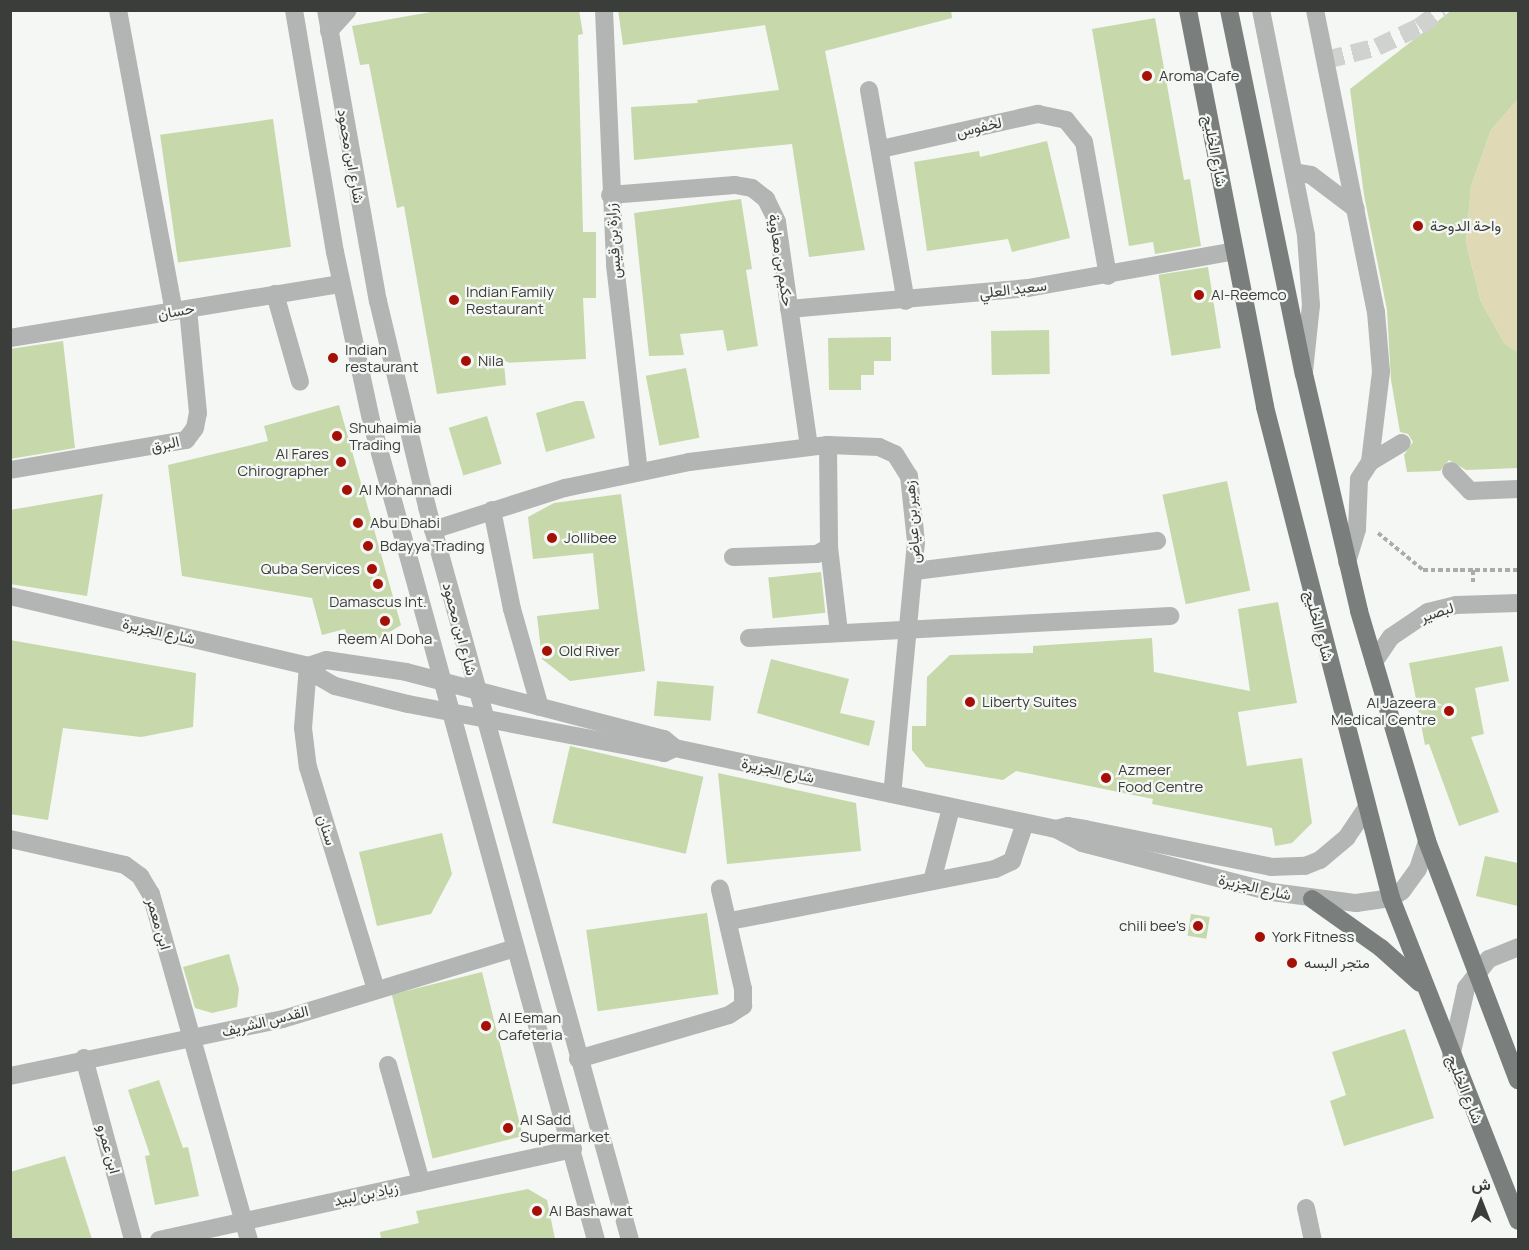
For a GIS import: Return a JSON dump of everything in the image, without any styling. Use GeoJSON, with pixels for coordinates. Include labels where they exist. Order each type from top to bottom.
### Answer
{"type":"FeatureCollection","features":[{"type":"Feature","properties":{"kind":"main road","name":"شارع الخليج"},"geometry":{"type":"LineString","coordinates":[[1188,10],[1234,251],[1286,498],[1391,898],[1423,986],[1518,1221]]}},
{"type":"Feature","properties":{"kind":"main road"},"geometry":{"type":"LineString","coordinates":[[1229,10],[1304,374],[1347,562],[1374,662],[1427,841],[1518,1080]]}},
{"type":"Feature","properties":{"kind":"main road"},"geometry":{"type":"LineString","coordinates":[[1312,899],[1381,948],[1423,986]]}},
{"type":"Feature","properties":{"kind":"street","name":"البرق"},"geometry":{"type":"LineString","coordinates":[[10,470],[186,440],[195,428],[198,413],[181,310],[118,10]]}},
{"type":"Feature","properties":{"kind":"street"},"geometry":{"type":"LineString","coordinates":[[294,10],[341,284],[374,434],[440,681],[514,948],[573,1149],[596,1239]]}},
{"type":"Feature","properties":{"kind":"street","name":"شارع ابن محمود"},"geometry":{"type":"LineString","coordinates":[[326,10],[378,301],[433,530],[578,1059],[630,1239]]}},
{"type":"Feature","properties":{"kind":"street"},"geometry":{"type":"LineString","coordinates":[[329,31],[348,10]]}},
{"type":"Feature","properties":{"kind":"street","name":"زرارة بن قيس"},"geometry":{"type":"LineString","coordinates":[[604,10],[610,195],[621,333],[639,471]]}},
{"type":"Feature","properties":{"kind":"street"},"geometry":{"type":"LineString","coordinates":[[1261,10],[1294,172],[1310,270],[1304,374]]}},
{"type":"Feature","properties":{"kind":"street"},"geometry":{"type":"LineString","coordinates":[[1315,10],[1350,170],[1380,342],[1380,402],[1370,462],[1359,479],[1357,529],[1347,562]]}},
{"type":"Feature","properties":{"kind":"street"},"geometry":{"type":"LineString","coordinates":[[869,90],[906,301]]}},
{"type":"Feature","properties":{"kind":"street","name":"لخفوس"},"geometry":{"type":"LineString","coordinates":[[881,149],[1028,116],[1048,114],[1066,120],[1084,142],[1108,276]]}},
{"type":"Feature","properties":{"kind":"street"},"geometry":{"type":"LineString","coordinates":[[1294,172],[1316,179],[1331,180],[1350,170]]}},
{"type":"Feature","properties":{"kind":"street"},"geometry":{"type":"LineString","coordinates":[[1316,179],[1356,209]]}},
{"type":"Feature","properties":{"kind":"street","name":"حكيم بن معاوية"},"geometry":{"type":"LineString","coordinates":[[610,195],[735,185],[760,193],[775,214],[809,447]]}},
{"type":"Feature","properties":{"kind":"street","name":"سعيد العلي"},"geometry":{"type":"LineString","coordinates":[[789,309],[906,301],[1108,276],[1234,251]]}},
{"type":"Feature","properties":{"kind":"street","name":"حسان"},"geometry":{"type":"LineString","coordinates":[[10,338],[341,284]]}},
{"type":"Feature","properties":{"kind":"street"},"geometry":{"type":"LineString","coordinates":[[276,294],[300,382]]}},
{"type":"Feature","properties":{"kind":"street"},"geometry":{"type":"LineString","coordinates":[[1370,462],[1402,443]]}},
{"type":"Feature","properties":{"kind":"street"},"geometry":{"type":"LineString","coordinates":[[828,446],[829,547],[839,632]]}},
{"type":"Feature","properties":{"kind":"street","name":"زهير بن عياض"},"geometry":{"type":"LineString","coordinates":[[639,471],[790,449],[828,446],[879,447],[895,454],[906,468],[914,513],[915,571],[892,794]]}},
{"type":"Feature","properties":{"kind":"street"},"geometry":{"type":"LineString","coordinates":[[433,530],[492,510],[639,471]]}},
{"type":"Feature","properties":{"kind":"street"},"geometry":{"type":"LineString","coordinates":[[1451,471],[1470,491],[1518,489]]}},
{"type":"Feature","properties":{"kind":"street"},"geometry":{"type":"LineString","coordinates":[[492,510],[512,609],[540,707]]}},
{"type":"Feature","properties":{"kind":"street"},"geometry":{"type":"LineString","coordinates":[[915,571],[1157,541]]}},
{"type":"Feature","properties":{"kind":"street"},"geometry":{"type":"LineString","coordinates":[[733,557],[817,554],[829,547]]}},
{"type":"Feature","properties":{"kind":"street","name":"شارع الجزيرة"},"geometry":{"type":"LineString","coordinates":[[10,596],[308,666],[314,674],[335,686],[450,712],[663,753],[675,748]]}},
{"type":"Feature","properties":{"kind":"street","name":"لبصير"},"geometry":{"type":"LineString","coordinates":[[1374,662],[1391,637],[1428,612],[1456,605],[1518,603]]}},
{"type":"Feature","properties":{"kind":"street"},"geometry":{"type":"LineString","coordinates":[[749,638],[1170,616]]}},
{"type":"Feature","properties":{"kind":"street","name":"شارع الجزيرة"},"geometry":{"type":"LineString","coordinates":[[308,666],[315,662],[338,660],[440,681],[664,739],[675,748],[1056,829],[1082,843],[1312,899],[1356,903],[1391,898]]}},
{"type":"Feature","properties":{"kind":"street","name":"سنان"},"geometry":{"type":"LineString","coordinates":[[308,666],[303,728],[308,767],[376,990]]}},
{"type":"Feature","properties":{"kind":"street","name":"شارع الجزيرة"},"geometry":{"type":"LineString","coordinates":[[1056,829],[1068,826],[1288,868],[1305,866],[1334,851],[1367,807]]}},
{"type":"Feature","properties":{"kind":"street"},"geometry":{"type":"LineString","coordinates":[[932,881],[951,808]]}},
{"type":"Feature","properties":{"kind":"street"},"geometry":{"type":"LineString","coordinates":[[730,921],[1006,865],[1016,853],[1026,823]]}},
{"type":"Feature","properties":{"kind":"street","name":"ابن معمر"},"geometry":{"type":"LineString","coordinates":[[10,839],[125,865],[140,876],[152,894],[189,1037],[249,1239]]}},
{"type":"Feature","properties":{"kind":"street"},"geometry":{"type":"LineString","coordinates":[[1391,898],[1413,879],[1427,841]]}},
{"type":"Feature","properties":{"kind":"street"},"geometry":{"type":"LineString","coordinates":[[578,1059],[738,1010],[743,1006],[743,989],[730,921],[720,889]]}},
{"type":"Feature","properties":{"kind":"street"},"geometry":{"type":"LineString","coordinates":[[1451,1057],[1461,1000],[1476,971],[1489,959],[1518,947]]}},
{"type":"Feature","properties":{"kind":"street","name":"القدس الشريف"},"geometry":{"type":"LineString","coordinates":[[10,1076],[84,1058],[283,1019],[514,948]]}},
{"type":"Feature","properties":{"kind":"street","name":"ابن عمرو"},"geometry":{"type":"LineString","coordinates":[[84,1058],[133,1239]]}},
{"type":"Feature","properties":{"kind":"street"},"geometry":{"type":"LineString","coordinates":[[388,1065],[421,1182]]}},
{"type":"Feature","properties":{"kind":"street","name":"زياد بن لبيد"},"geometry":{"type":"LineString","coordinates":[[159,1239],[573,1149]]}},
{"type":"Feature","properties":{"kind":"street"},"geometry":{"type":"LineString","coordinates":[[1306,1208],[1313,1239]]}},
{"type":"Feature","properties":{"kind":"path"},"geometry":{"type":"LineString","coordinates":[[1375,530],[1423,570],[1518,570]]}},
{"type":"Feature","properties":{"kind":"shaded area"},"geometry":{"type":"Polygon","coordinates":[[[1518,99],[1518,352],[1505,344],[1481,302],[1466,243],[1471,186],[1491,130],[1518,99]]]}},
{"type":"Feature","properties":{"kind":"building"},"geometry":{"type":"Polygon","coordinates":[[[442,10],[579,10],[583,34],[578,35],[583,232],[596,232],[596,298],[583,298],[586,359],[504,363],[506,385],[437,394],[404,206],[397,208],[369,64],[360,65],[352,26],[442,10]]]}},
{"type":"Feature","properties":{"kind":"building"},"geometry":{"type":"Polygon","coordinates":[[[618,10],[951,10],[952,18],[825,51],[865,250],[809,257],[792,144],[634,160],[631,107],[698,103],[697,100],[779,90],[765,25],[623,45],[618,10]]]}},
{"type":"Feature","properties":{"kind":"building","name":"واحة الدوحة"},"geometry":{"type":"Polygon","coordinates":[[[1452,10],[1518,10],[1518,99],[1491,130],[1471,186],[1466,243],[1481,302],[1505,344],[1518,352],[1518,468],[1466,470],[1449,460],[1440,471],[1407,472],[1404,455],[1413,442],[1408,434],[1400,432],[1391,380],[1387,310],[1364,195],[1350,89],[1452,10]]]}},
{"type":"Feature","properties":{"kind":"building"},"geometry":{"type":"Polygon","coordinates":[[[1155,18],[1184,180],[1190,179],[1201,246],[1155,254],[1153,242],[1129,246],[1092,29],[1155,18]]]}},
{"type":"Feature","properties":{"kind":"building"},"geometry":{"type":"Polygon","coordinates":[[[273,119],[291,247],[178,263],[160,135],[273,119]]]}},
{"type":"Feature","properties":{"kind":"building"},"geometry":{"type":"Polygon","coordinates":[[[1047,141],[1070,238],[1012,252],[1008,239],[927,251],[914,162],[979,151],[980,157],[1047,141]]]}},
{"type":"Feature","properties":{"kind":"building"},"geometry":{"type":"Polygon","coordinates":[[[741,199],[752,269],[746,270],[758,346],[727,351],[723,330],[680,334],[684,355],[649,356],[634,213],[741,199]]]}},
{"type":"Feature","properties":{"kind":"building"},"geometry":{"type":"Polygon","coordinates":[[[1208,267],[1221,348],[1171,356],[1159,275],[1208,267]]]}},
{"type":"Feature","properties":{"kind":"building"},"geometry":{"type":"Polygon","coordinates":[[[1049,330],[1050,374],[992,375],[991,331],[1049,330]]]}},
{"type":"Feature","properties":{"kind":"building"},"geometry":{"type":"Polygon","coordinates":[[[891,337],[891,361],[874,361],[874,375],[861,375],[861,390],[829,390],[828,338],[891,337]]]}},
{"type":"Feature","properties":{"kind":"building"},"geometry":{"type":"Polygon","coordinates":[[[63,341],[75,448],[10,459],[10,349],[63,341]]]}},
{"type":"Feature","properties":{"kind":"building"},"geometry":{"type":"Polygon","coordinates":[[[686,368],[700,438],[659,446],[646,376],[686,368]]]}},
{"type":"Feature","properties":{"kind":"building"},"geometry":{"type":"Polygon","coordinates":[[[576,401],[584,401],[595,438],[546,452],[536,413],[576,401]]]}},
{"type":"Feature","properties":{"kind":"building"},"geometry":{"type":"Polygon","coordinates":[[[339,405],[401,625],[369,645],[348,642],[345,629],[322,635],[312,598],[182,576],[168,465],[268,441],[264,426],[339,405]]]}},
{"type":"Feature","properties":{"kind":"building"},"geometry":{"type":"Polygon","coordinates":[[[487,416],[502,464],[463,476],[449,428],[487,416]]]}},
{"type":"Feature","properties":{"kind":"building"},"geometry":{"type":"Polygon","coordinates":[[[1227,481],[1250,591],[1186,604],[1162,495],[1227,481]]]}},
{"type":"Feature","properties":{"kind":"building"},"geometry":{"type":"Polygon","coordinates":[[[103,494],[87,596],[10,584],[10,510],[103,494]]]}},
{"type":"Feature","properties":{"kind":"building"},"geometry":{"type":"Polygon","coordinates":[[[621,494],[645,671],[570,681],[542,659],[537,616],[599,609],[593,553],[533,559],[528,517],[554,503],[621,494]]]}},
{"type":"Feature","properties":{"kind":"building"},"geometry":{"type":"Polygon","coordinates":[[[821,572],[825,613],[773,618],[768,578],[821,572]]]}},
{"type":"Feature","properties":{"kind":"building"},"geometry":{"type":"Polygon","coordinates":[[[1278,602],[1297,703],[1238,712],[1247,766],[1302,758],[1312,823],[1292,843],[1275,846],[1272,828],[1152,804],[1153,799],[1016,771],[1003,780],[926,767],[912,750],[912,726],[926,726],[927,677],[950,655],[1033,653],[1033,646],[1152,638],[1154,672],[1250,691],[1238,609],[1278,602]]]}},
{"type":"Feature","properties":{"kind":"building"},"geometry":{"type":"Polygon","coordinates":[[[10,640],[196,673],[193,727],[141,737],[63,728],[48,820],[10,814],[10,640]]]}},
{"type":"Feature","properties":{"kind":"building","name":"Al Jazeera Medical Centre"},"geometry":{"type":"Polygon","coordinates":[[[1502,646],[1509,681],[1475,688],[1484,734],[1471,737],[1499,812],[1459,826],[1429,744],[1425,745],[1409,663],[1502,646]]]}},
{"type":"Feature","properties":{"kind":"building"},"geometry":{"type":"Polygon","coordinates":[[[771,659],[849,679],[840,713],[875,721],[869,746],[757,713],[771,659]]]}},
{"type":"Feature","properties":{"kind":"building"},"geometry":{"type":"Polygon","coordinates":[[[657,681],[714,686],[711,721],[654,716],[657,681]]]}},
{"type":"Feature","properties":{"kind":"building"},"geometry":{"type":"Polygon","coordinates":[[[570,746],[703,777],[686,854],[552,823],[570,746]]]}},
{"type":"Feature","properties":{"kind":"building"},"geometry":{"type":"Polygon","coordinates":[[[718,773],[856,803],[861,851],[727,864],[718,773]]]}},
{"type":"Feature","properties":{"kind":"building"},"geometry":{"type":"Polygon","coordinates":[[[442,833],[452,874],[431,914],[377,926],[359,852],[442,833]]]}},
{"type":"Feature","properties":{"kind":"building"},"geometry":{"type":"Polygon","coordinates":[[[1485,856],[1518,863],[1518,906],[1476,896],[1485,856]]]}},
{"type":"Feature","properties":{"kind":"building"},"geometry":{"type":"Polygon","coordinates":[[[707,913],[718,994],[598,1011],[586,930],[707,913]]]}},
{"type":"Feature","properties":{"kind":"building","name":"chili bee's"},"geometry":{"type":"Polygon","coordinates":[[[1191,914],[1210,917],[1206,939],[1188,936],[1191,914]]]}},
{"type":"Feature","properties":{"kind":"building"},"geometry":{"type":"Polygon","coordinates":[[[229,954],[239,989],[237,1007],[212,1013],[195,1008],[183,967],[229,954]]]}},
{"type":"Feature","properties":{"kind":"building"},"geometry":{"type":"Polygon","coordinates":[[[482,972],[523,1136],[433,1158],[392,994],[482,972]]]}},
{"type":"Feature","properties":{"kind":"building"},"geometry":{"type":"Polygon","coordinates":[[[1405,1029],[1434,1118],[1344,1146],[1330,1101],[1346,1095],[1332,1052],[1405,1029]]]}},
{"type":"Feature","properties":{"kind":"building"},"geometry":{"type":"Polygon","coordinates":[[[159,1080],[183,1148],[188,1147],[199,1196],[155,1205],[145,1156],[150,1155],[128,1090],[159,1080]]]}},
{"type":"Feature","properties":{"kind":"building"},"geometry":{"type":"Polygon","coordinates":[[[65,1156],[92,1239],[10,1239],[10,1172],[65,1156]]]}},
{"type":"Feature","properties":{"kind":"building"},"geometry":{"type":"Polygon","coordinates":[[[528,1189],[547,1200],[555,1239],[381,1239],[380,1232],[419,1223],[416,1211],[528,1189]]]}},
{"type":"Feature","properties":{"kind":"tunnel"},"geometry":{"type":"LineString","coordinates":[[1326,60],[1377,47],[1419,27],[1442,10]]}},
{"type":"Feature","properties":{"kind":"place","name":"Aroma Cafe"},"geometry":{"type":"Point","coordinates":[1147,76]}},
{"type":"Feature","properties":{"kind":"place","name":"واحة الدوحة"},"geometry":{"type":"Point","coordinates":[1418,226]}},
{"type":"Feature","properties":{"kind":"place","name":"Al-Reemco"},"geometry":{"type":"Point","coordinates":[1199,295]}},
{"type":"Feature","properties":{"kind":"place","name":"Indian Family Restaurant"},"geometry":{"type":"Point","coordinates":[454,300]}},
{"type":"Feature","properties":{"kind":"place","name":"Indian restaurant"},"geometry":{"type":"Point","coordinates":[333,358]}},
{"type":"Feature","properties":{"kind":"place","name":"Nila"},"geometry":{"type":"Point","coordinates":[466,361]}},
{"type":"Feature","properties":{"kind":"place","name":"Shuhaimia Trading"},"geometry":{"type":"Point","coordinates":[337,436]}},
{"type":"Feature","properties":{"kind":"place","name":"Al Fares Chirographer"},"geometry":{"type":"Point","coordinates":[341,462]}},
{"type":"Feature","properties":{"kind":"place","name":"Al Mohannadi"},"geometry":{"type":"Point","coordinates":[347,490]}},
{"type":"Feature","properties":{"kind":"place","name":"Abu Dhabi"},"geometry":{"type":"Point","coordinates":[358,523]}},
{"type":"Feature","properties":{"kind":"place","name":"Jollibee"},"geometry":{"type":"Point","coordinates":[552,538]}},
{"type":"Feature","properties":{"kind":"place","name":"Bdayya Trading"},"geometry":{"type":"Point","coordinates":[368,546]}},
{"type":"Feature","properties":{"kind":"place","name":"Quba Services"},"geometry":{"type":"Point","coordinates":[372,569]}},
{"type":"Feature","properties":{"kind":"place","name":"Damascus Int."},"geometry":{"type":"Point","coordinates":[378,584]}},
{"type":"Feature","properties":{"kind":"place","name":"Reem Al Doha"},"geometry":{"type":"Point","coordinates":[385,621]}},
{"type":"Feature","properties":{"kind":"place","name":"Old River"},"geometry":{"type":"Point","coordinates":[547,651]}},
{"type":"Feature","properties":{"kind":"place","name":"Liberty Suites"},"geometry":{"type":"Point","coordinates":[970,702]}},
{"type":"Feature","properties":{"kind":"place","name":"Al Jazeera Medical Centre"},"geometry":{"type":"Point","coordinates":[1449,711]}},
{"type":"Feature","properties":{"kind":"place","name":"Azmeer Food Centre"},"geometry":{"type":"Point","coordinates":[1106,778]}},
{"type":"Feature","properties":{"kind":"place","name":"chili bee's"},"geometry":{"type":"Point","coordinates":[1198,926]}},
{"type":"Feature","properties":{"kind":"place","name":"York Fitness"},"geometry":{"type":"Point","coordinates":[1260,937]}},
{"type":"Feature","properties":{"kind":"place","name":"متجر البسه"},"geometry":{"type":"Point","coordinates":[1292,963]}},
{"type":"Feature","properties":{"kind":"place","name":"Al Eeman Cafeteria"},"geometry":{"type":"Point","coordinates":[486,1026]}},
{"type":"Feature","properties":{"kind":"place","name":"Al Sadd Supermarket"},"geometry":{"type":"Point","coordinates":[508,1128]}},
{"type":"Feature","properties":{"kind":"place","name":"Al Bashawat"},"geometry":{"type":"Point","coordinates":[537,1211]}}]}
